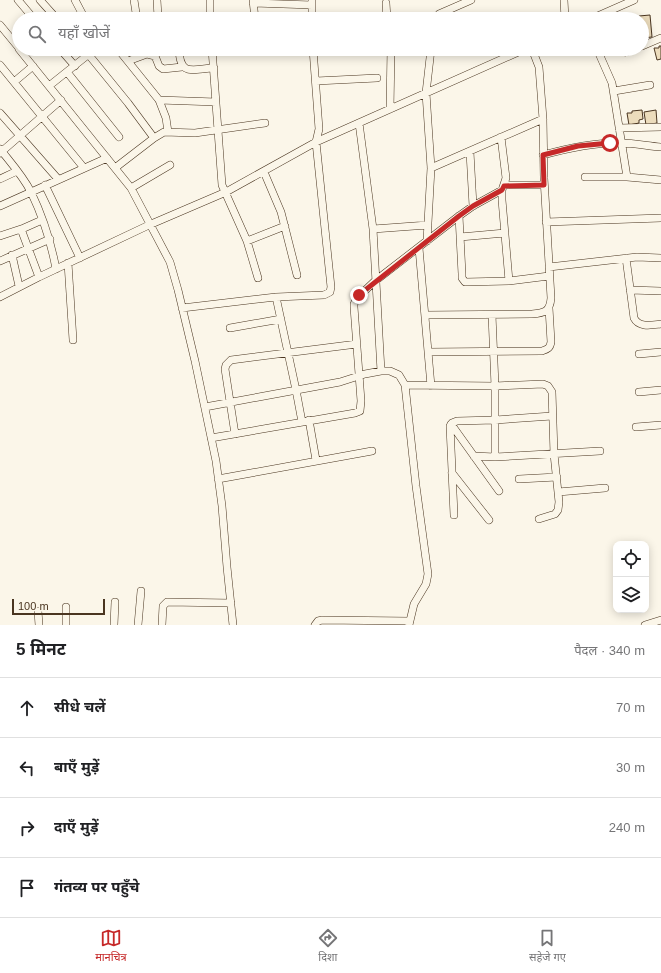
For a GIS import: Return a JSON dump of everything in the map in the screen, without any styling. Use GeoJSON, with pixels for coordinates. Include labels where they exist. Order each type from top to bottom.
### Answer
{"type":"FeatureCollection","features":[{"type":"Feature","properties":{"kind":"street"},"geometry":{"type":"LineString","coordinates":[[18,0],[28,12]]}},
{"type":"Feature","properties":{"kind":"street"},"geometry":{"type":"LineString","coordinates":[[51,0],[42,2],[51,12]]}},
{"type":"Feature","properties":{"kind":"street"},"geometry":{"type":"LineString","coordinates":[[75,0],[81,12]]}},
{"type":"Feature","properties":{"kind":"street"},"geometry":{"type":"LineString","coordinates":[[134,0],[136,12]]}},
{"type":"Feature","properties":{"kind":"street"},"geometry":{"type":"LineString","coordinates":[[157,0],[158,12]]}},
{"type":"Feature","properties":{"kind":"street"},"geometry":{"type":"LineString","coordinates":[[210,0],[210,12]]}},
{"type":"Feature","properties":{"kind":"street"},"geometry":{"type":"LineString","coordinates":[[444,12],[471,0]]}},
{"type":"Feature","properties":{"kind":"street"},"geometry":{"type":"LineString","coordinates":[[564,0],[565,12]]}},
{"type":"Feature","properties":{"kind":"street"},"geometry":{"type":"LineString","coordinates":[[607,12],[634,0]]}},
{"type":"Feature","properties":{"kind":"street"},"geometry":{"type":"LineString","coordinates":[[254,12],[253,1],[312,3]]}},
{"type":"Feature","properties":{"kind":"street"},"geometry":{"type":"LineString","coordinates":[[386,3],[387,12]]}},
{"type":"Feature","properties":{"kind":"street"},"geometry":{"type":"LineString","coordinates":[[0,25],[12,40]]}},
{"type":"Feature","properties":{"kind":"street"},"geometry":{"type":"LineString","coordinates":[[649,43],[661,38]]}},
{"type":"Feature","properties":{"kind":"street"},"geometry":{"type":"LineString","coordinates":[[25,56],[131,188],[170,262],[178,290],[211,438],[222,506],[233,625]]}},
{"type":"Feature","properties":{"kind":"street"},"geometry":{"type":"LineString","coordinates":[[66,56],[74,66]]}},
{"type":"Feature","properties":{"kind":"street"},"geometry":{"type":"LineString","coordinates":[[49,86],[74,66],[83,56]]}},
{"type":"Feature","properties":{"kind":"street"},"geometry":{"type":"LineString","coordinates":[[90,56],[154,138]]}},
{"type":"Feature","properties":{"kind":"street"},"geometry":{"type":"LineString","coordinates":[[124,56],[159,100],[168,132]]}},
{"type":"Feature","properties":{"kind":"street"},"geometry":{"type":"LineString","coordinates":[[128,61],[144,56]]}},
{"type":"Feature","properties":{"kind":"street"},"geometry":{"type":"LineString","coordinates":[[155,56],[159,66],[163,69],[182,66]]}},
{"type":"Feature","properties":{"kind":"street"},"geometry":{"type":"LineString","coordinates":[[180,56],[180,63],[182,66],[189,70],[214,68]]}},
{"type":"Feature","properties":{"kind":"street"},"geometry":{"type":"LineString","coordinates":[[213,56],[222,184],[247,241],[258,278]]}},
{"type":"Feature","properties":{"kind":"street"},"geometry":{"type":"LineString","coordinates":[[182,308],[276,297],[329,294],[330,291],[316,142],[319,128],[314,56]]}},
{"type":"Feature","properties":{"kind":"street"},"geometry":{"type":"LineString","coordinates":[[390,109],[391,56]]}},
{"type":"Feature","properties":{"kind":"street"},"geometry":{"type":"LineString","coordinates":[[427,241],[431,168],[426,93],[430,56]]}},
{"type":"Feature","properties":{"kind":"street"},"geometry":{"type":"LineString","coordinates":[[0,297],[39,276],[80,258],[149,224],[226,192],[316,142],[509,56]]}},
{"type":"Feature","properties":{"kind":"street"},"geometry":{"type":"LineString","coordinates":[[428,352],[542,351],[548,349],[550,346],[549,308],[551,298],[544,185],[543,119],[539,67],[535,56]]}},
{"type":"Feature","properties":{"kind":"street"},"geometry":{"type":"LineString","coordinates":[[600,56],[609,74],[614,91],[627,177]]}},
{"type":"Feature","properties":{"kind":"street"},"geometry":{"type":"LineString","coordinates":[[0,65],[84,168]]}},
{"type":"Feature","properties":{"kind":"street"},"geometry":{"type":"LineString","coordinates":[[14,82],[33,66]]}},
{"type":"Feature","properties":{"kind":"street"},"geometry":{"type":"LineString","coordinates":[[67,72],[119,138]]}},
{"type":"Feature","properties":{"kind":"street"},"geometry":{"type":"LineString","coordinates":[[316,80],[377,78]]}},
{"type":"Feature","properties":{"kind":"street"},"geometry":{"type":"LineString","coordinates":[[614,91],[650,84]]}},
{"type":"Feature","properties":{"kind":"street"},"geometry":{"type":"LineString","coordinates":[[56,269],[50,239],[30,191],[17,170],[1,151],[61,100]]}},
{"type":"Feature","properties":{"kind":"street"},"geometry":{"type":"LineString","coordinates":[[159,100],[216,102]]}},
{"type":"Feature","properties":{"kind":"street"},"geometry":{"type":"LineString","coordinates":[[0,113],[58,179]]}},
{"type":"Feature","properties":{"kind":"street"},"geometry":{"type":"LineString","coordinates":[[431,168],[543,119]]}},
{"type":"Feature","properties":{"kind":"street"},"geometry":{"type":"LineString","coordinates":[[115,168],[160,133],[217,131],[264,123]]}},
{"type":"Feature","properties":{"kind":"street"},"geometry":{"type":"LineString","coordinates":[[359,123],[373,229],[381,371]]}},
{"type":"Feature","properties":{"kind":"street"},"geometry":{"type":"LineString","coordinates":[[619,128],[661,127]]}},
{"type":"Feature","properties":{"kind":"street"},"geometry":{"type":"LineString","coordinates":[[501,138],[506,178],[503,188],[509,281]]}},
{"type":"Feature","properties":{"kind":"street"},"geometry":{"type":"LineString","coordinates":[[543,155],[578,146],[621,143],[661,147]]}},
{"type":"Feature","properties":{"kind":"street"},"geometry":{"type":"LineString","coordinates":[[470,152],[473,206]]}},
{"type":"Feature","properties":{"kind":"street"},"geometry":{"type":"LineString","coordinates":[[0,206],[30,191],[107,158]]}},
{"type":"Feature","properties":{"kind":"street"},"geometry":{"type":"LineString","coordinates":[[131,188],[170,165]]}},
{"type":"Feature","properties":{"kind":"street"},"geometry":{"type":"LineString","coordinates":[[0,179],[17,170]]}},
{"type":"Feature","properties":{"kind":"street"},"geometry":{"type":"LineString","coordinates":[[264,172],[281,212],[297,275]]}},
{"type":"Feature","properties":{"kind":"street"},"geometry":{"type":"LineString","coordinates":[[585,177],[627,177],[661,180]]}},
{"type":"Feature","properties":{"kind":"street"},"geometry":{"type":"LineString","coordinates":[[45,185],[80,258]]}},
{"type":"Feature","properties":{"kind":"street"},"geometry":{"type":"LineString","coordinates":[[211,438],[360,411],[361,406],[354,304],[359,295],[459,216],[503,188],[544,185]]}},
{"type":"Feature","properties":{"kind":"street"},"geometry":{"type":"LineString","coordinates":[[459,216],[462,278],[465,282],[509,281],[549,276]]}},
{"type":"Feature","properties":{"kind":"street"},"geometry":{"type":"LineString","coordinates":[[546,222],[661,218]]}},
{"type":"Feature","properties":{"kind":"street"},"geometry":{"type":"LineString","coordinates":[[0,236],[42,220]]}},
{"type":"Feature","properties":{"kind":"street"},"geometry":{"type":"LineString","coordinates":[[373,229],[428,225]]}},
{"type":"Feature","properties":{"kind":"street"},"geometry":{"type":"LineString","coordinates":[[247,241],[285,226]]}},
{"type":"Feature","properties":{"kind":"street"},"geometry":{"type":"LineString","coordinates":[[21,229],[39,276]]}},
{"type":"Feature","properties":{"kind":"street"},"geometry":{"type":"LineString","coordinates":[[460,237],[505,233]]}},
{"type":"Feature","properties":{"kind":"street"},"geometry":{"type":"LineString","coordinates":[[0,261],[50,239]]}},
{"type":"Feature","properties":{"kind":"street"},"geometry":{"type":"LineString","coordinates":[[419,248],[431,386]]}},
{"type":"Feature","properties":{"kind":"street"},"geometry":{"type":"LineString","coordinates":[[12,255],[19,286]]}},
{"type":"Feature","properties":{"kind":"street"},"geometry":{"type":"LineString","coordinates":[[549,267],[626,258],[661,258]]}},
{"type":"Feature","properties":{"kind":"street"},"geometry":{"type":"LineString","coordinates":[[626,258],[632,313],[636,322],[642,325],[661,324]]}},
{"type":"Feature","properties":{"kind":"street"},"geometry":{"type":"LineString","coordinates":[[68,263],[73,340]]}},
{"type":"Feature","properties":{"kind":"street"},"geometry":{"type":"LineString","coordinates":[[630,290],[661,291]]}},
{"type":"Feature","properties":{"kind":"street"},"geometry":{"type":"LineString","coordinates":[[276,297],[296,390],[316,460]]}},
{"type":"Feature","properties":{"kind":"street"},"geometry":{"type":"LineString","coordinates":[[425,315],[540,313],[549,308]]}},
{"type":"Feature","properties":{"kind":"street"},"geometry":{"type":"LineString","coordinates":[[492,315],[495,386],[495,457]]}},
{"type":"Feature","properties":{"kind":"street"},"geometry":{"type":"LineString","coordinates":[[230,328],[281,319]]}},
{"type":"Feature","properties":{"kind":"street"},"geometry":{"type":"LineString","coordinates":[[235,434],[225,369],[228,362],[231,360],[357,344]]}},
{"type":"Feature","properties":{"kind":"street"},"geometry":{"type":"LineString","coordinates":[[639,354],[661,352]]}},
{"type":"Feature","properties":{"kind":"street"},"geometry":{"type":"LineString","coordinates":[[205,407],[340,382],[381,371],[396,372],[402,378],[405,385],[416,486],[428,574],[426,584],[414,608],[409,623],[322,620],[318,621],[315,625]]}},
{"type":"Feature","properties":{"kind":"street"},"geometry":{"type":"LineString","coordinates":[[405,385],[495,386],[546,384],[551,389],[554,454],[559,506],[555,514],[539,520]]}},
{"type":"Feature","properties":{"kind":"street"},"geometry":{"type":"LineString","coordinates":[[639,392],[661,390]]}},
{"type":"Feature","properties":{"kind":"street"},"geometry":{"type":"LineString","coordinates":[[451,424],[457,421],[552,416]]}},
{"type":"Feature","properties":{"kind":"street"},"geometry":{"type":"LineString","coordinates":[[451,424],[499,491]]}},
{"type":"Feature","properties":{"kind":"street"},"geometry":{"type":"LineString","coordinates":[[451,424],[454,515]]}},
{"type":"Feature","properties":{"kind":"street"},"geometry":{"type":"LineString","coordinates":[[636,427],[661,424]]}},
{"type":"Feature","properties":{"kind":"street"},"geometry":{"type":"LineString","coordinates":[[218,479],[372,451]]}},
{"type":"Feature","properties":{"kind":"street"},"geometry":{"type":"LineString","coordinates":[[474,456],[495,457],[600,451]]}},
{"type":"Feature","properties":{"kind":"street"},"geometry":{"type":"LineString","coordinates":[[452,472],[489,520]]}},
{"type":"Feature","properties":{"kind":"street"},"geometry":{"type":"LineString","coordinates":[[519,479],[557,477]]}},
{"type":"Feature","properties":{"kind":"street"},"geometry":{"type":"LineString","coordinates":[[558,492],[605,488]]}},
{"type":"Feature","properties":{"kind":"street"},"geometry":{"type":"LineString","coordinates":[[138,625],[141,591]]}},
{"type":"Feature","properties":{"kind":"street"},"geometry":{"type":"LineString","coordinates":[[114,625],[115,602]]}},
{"type":"Feature","properties":{"kind":"street"},"geometry":{"type":"LineString","coordinates":[[162,625],[163,606],[167,602],[231,603]]}},
{"type":"Feature","properties":{"kind":"street"},"geometry":{"type":"LineString","coordinates":[[66,607],[66,625]]}},
{"type":"Feature","properties":{"kind":"street"},"geometry":{"type":"LineString","coordinates":[[38,611],[39,625]]}},
{"type":"Feature","properties":{"kind":"street"},"geometry":{"type":"LineString","coordinates":[[645,625],[661,620]]}},
{"type":"Feature","properties":{"kind":"building"},"geometry":{"type":"Polygon","coordinates":[[[649,15],[652,37],[649,37],[649,15]]]}},
{"type":"Feature","properties":{"kind":"building"},"geometry":{"type":"Polygon","coordinates":[[[659,46],[661,46],[661,59],[657,60],[654,48],[659,48],[659,46]]]}},
{"type":"Feature","properties":{"kind":"building"},"geometry":{"type":"Polygon","coordinates":[[[642,110],[643,119],[639,120],[639,123],[629,125],[627,113],[642,110]]]}},
{"type":"Feature","properties":{"kind":"building"},"geometry":{"type":"Polygon","coordinates":[[[656,110],[657,123],[646,125],[644,112],[656,110]]]}},
{"type":"Feature","properties":{"kind":"route"},"geometry":{"type":"LineString","coordinates":[[359,295],[459,216],[473,206],[502,190],[504,186],[544,185],[543,155],[578,146],[610,143]]}}]}
